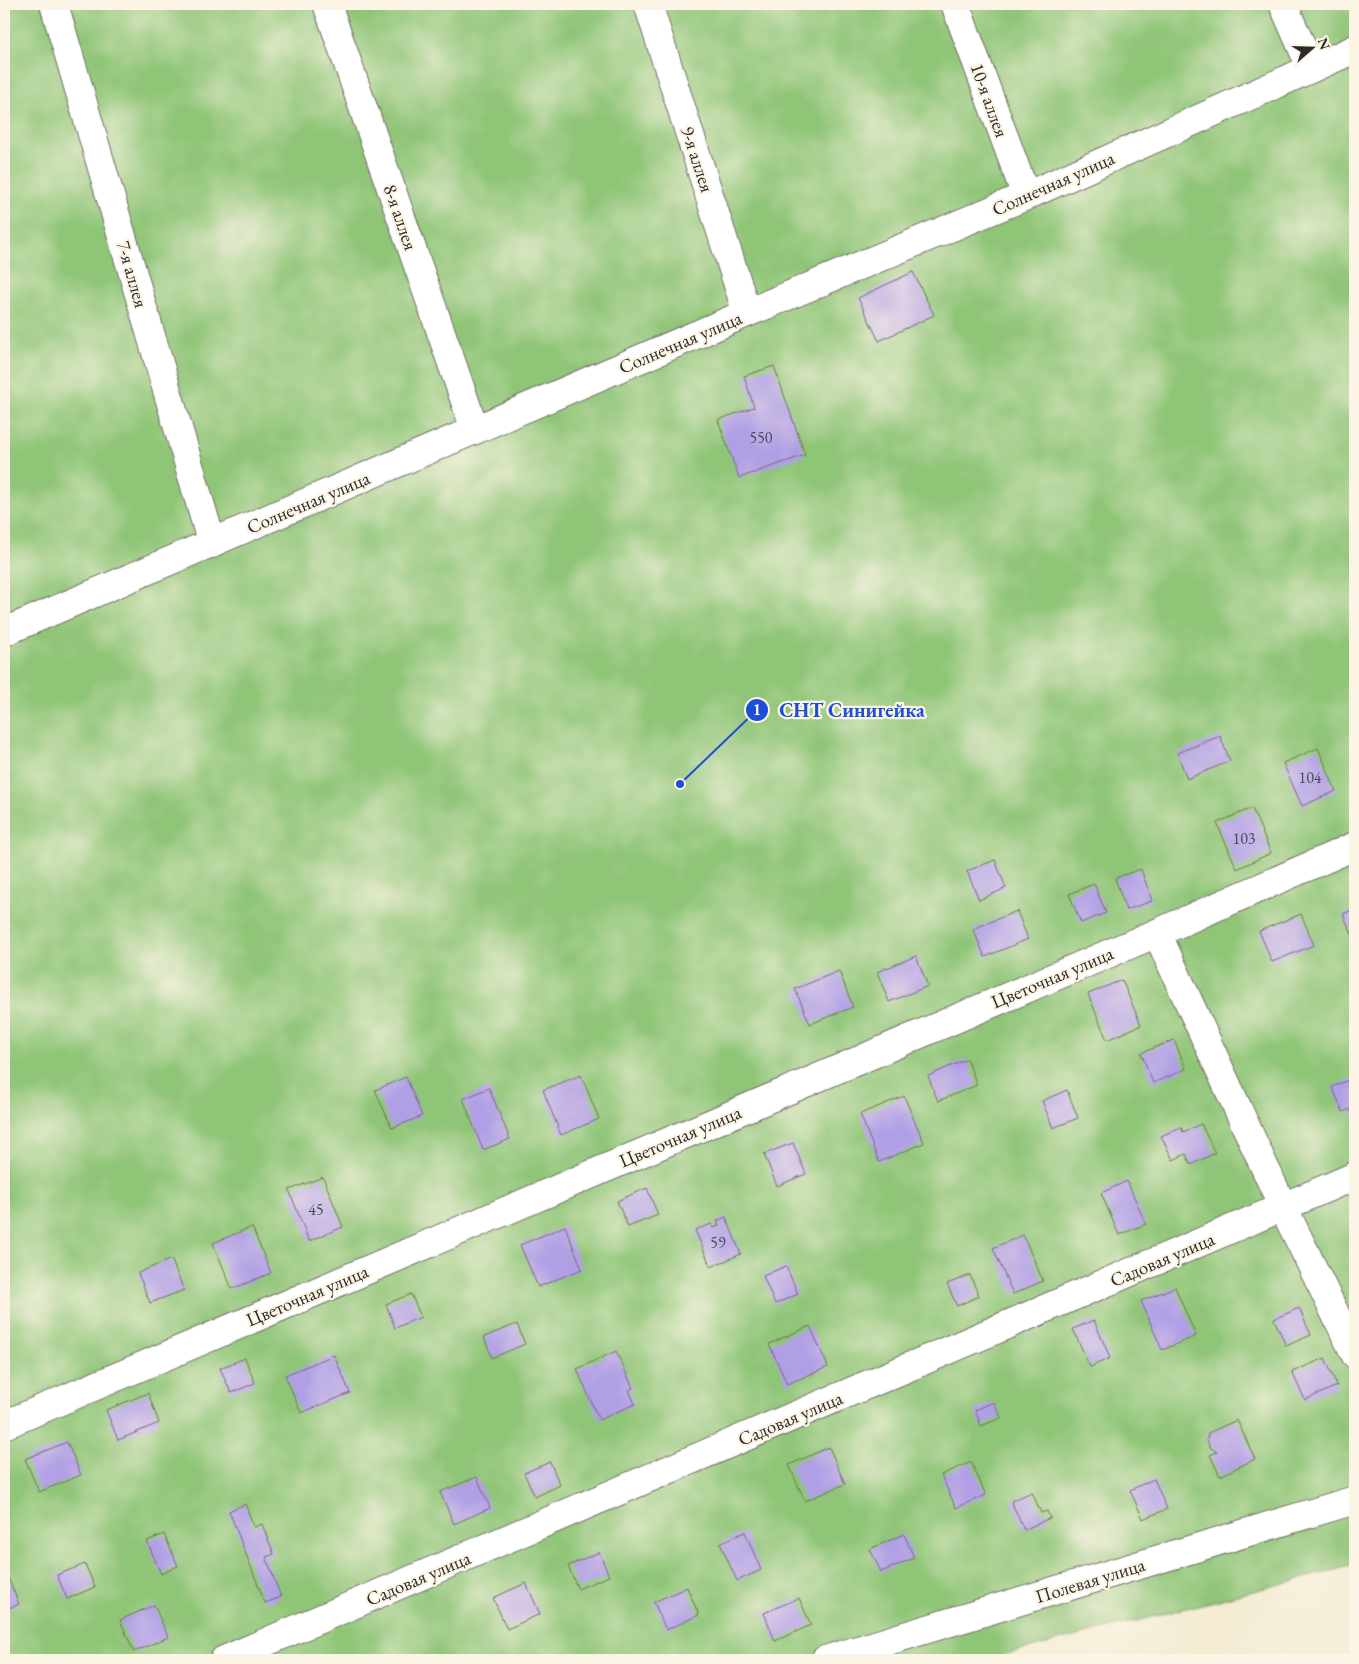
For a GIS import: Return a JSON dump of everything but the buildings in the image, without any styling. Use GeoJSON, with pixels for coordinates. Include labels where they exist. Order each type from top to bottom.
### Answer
{"type":"FeatureCollection","features":[{"type":"Feature","properties":{"kind":"street","name":"7-я аллея"},"geometry":{"type":"LineString","coordinates":[[54,4],[212,544]]}},
{"type":"Feature","properties":{"kind":"street","name":"8-я аллея"},"geometry":{"type":"LineString","coordinates":[[327,4],[475,430]]}},
{"type":"Feature","properties":{"kind":"street","name":"9-я аллея"},"geometry":{"type":"LineString","coordinates":[[648,4],[747,313]]}},
{"type":"Feature","properties":{"kind":"street","name":"10-я аллея"},"geometry":{"type":"LineString","coordinates":[[955,4],[1026,196]]}},
{"type":"Feature","properties":{"kind":"street"},"geometry":{"type":"LineString","coordinates":[[1283,4],[1311,68]]}},
{"type":"Feature","properties":{"kind":"street","name":"Солнечная улица"},"geometry":{"type":"LineString","coordinates":[[4,632],[747,313],[1026,196],[1355,49]]}},
{"type":"Feature","properties":{"kind":"street","name":"Цветочная улица"},"geometry":{"type":"LineString","coordinates":[[4,1425],[1157,933],[1355,846]]}},
{"type":"Feature","properties":{"kind":"street"},"geometry":{"type":"LineString","coordinates":[[1157,933],[1283,1207],[1355,1354]]}},
{"type":"Feature","properties":{"kind":"street","name":"Садовая улица"},"geometry":{"type":"LineString","coordinates":[[224,1660],[1355,1176]]}},
{"type":"Feature","properties":{"kind":"street","name":"Полевая улица"},"geometry":{"type":"LineString","coordinates":[[826,1660],[1355,1500]]}},
{"type":"Feature","properties":{"kind":"green space"},"geometry":{"type":"Polygon","coordinates":[[[4,4],[1355,4],[1355,1565],[984,1660],[4,1660],[4,4]]]}},
{"type":"Feature","properties":{"kind":"place","name":"СНТ Синигейка"},"geometry":{"type":"Point","coordinates":[680,784]}}]}
